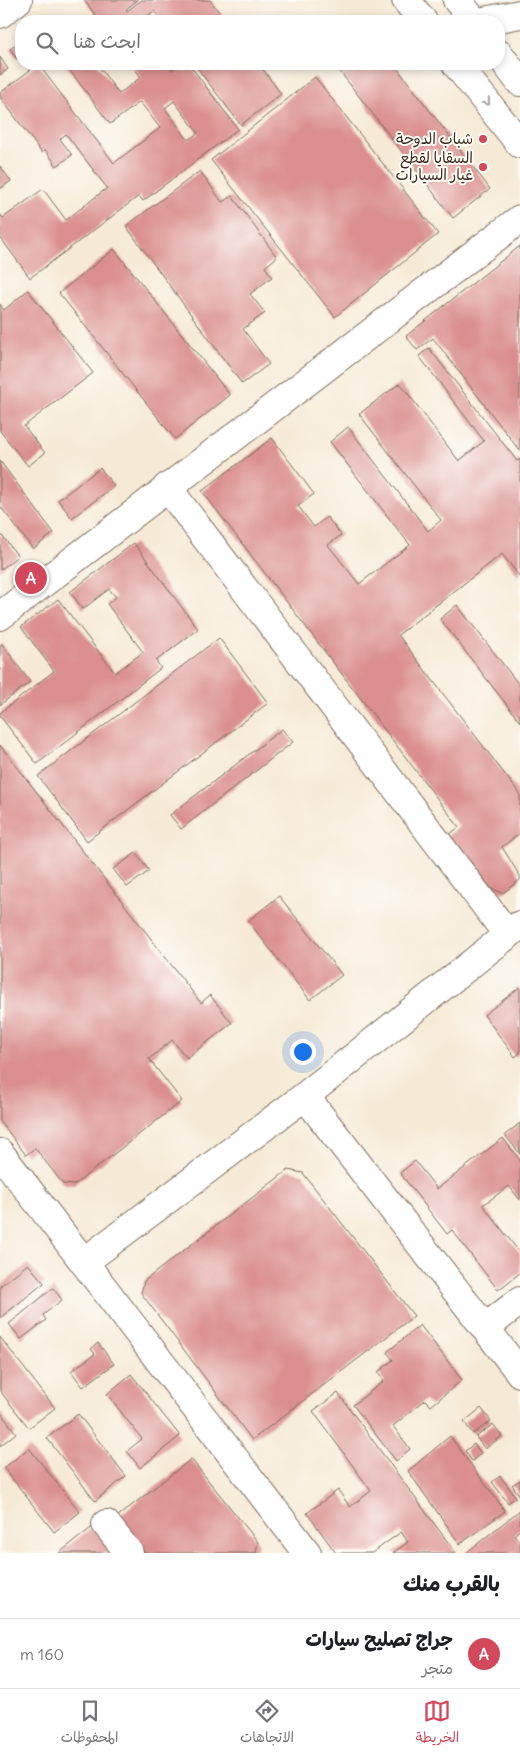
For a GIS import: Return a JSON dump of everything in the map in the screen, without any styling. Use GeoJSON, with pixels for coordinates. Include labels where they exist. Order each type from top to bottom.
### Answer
{"type":"FeatureCollection","features":[{"type":"Feature","properties":{"kind":"street"},"geometry":{"type":"LineString","coordinates":[[0,14],[18,0]]}},
{"type":"Feature","properties":{"kind":"street"},"geometry":{"type":"LineString","coordinates":[[406,0],[417,15]]}},
{"type":"Feature","properties":{"kind":"street"},"geometry":{"type":"LineString","coordinates":[[458,0],[469,15]]}},
{"type":"Feature","properties":{"kind":"street"},"geometry":{"type":"LineString","coordinates":[[505,17],[520,14]]}},
{"type":"Feature","properties":{"kind":"street"},"geometry":{"type":"LineString","coordinates":[[505,62],[520,82]]}},
{"type":"Feature","properties":{"kind":"street"},"geometry":{"type":"LineString","coordinates":[[461,70],[520,144]]}},
{"type":"Feature","properties":{"kind":"street"},"geometry":{"type":"LineString","coordinates":[[0,616],[520,219]]}},
{"type":"Feature","properties":{"kind":"street"},"geometry":{"type":"LineString","coordinates":[[84,1262],[305,1096],[514,930],[167,488]]}},
{"type":"Feature","properties":{"kind":"street"},"geometry":{"type":"LineString","coordinates":[[305,1096],[520,1373]]}},
{"type":"Feature","properties":{"kind":"street"},"geometry":{"type":"LineString","coordinates":[[0,1153],[307,1553]]}},
{"type":"Feature","properties":{"kind":"street"},"geometry":{"type":"LineString","coordinates":[[485,1328],[520,1301]]}},
{"type":"Feature","properties":{"kind":"street"},"geometry":{"type":"LineString","coordinates":[[106,1524],[129,1553]]}},
{"type":"Feature","properties":{"kind":"building"},"geometry":{"type":"Polygon","coordinates":[[[84,0],[138,0],[126,9],[127,11],[142,0],[210,0],[221,15],[157,15],[154,11],[149,15],[95,15],[84,0]]]}},
{"type":"Feature","properties":{"kind":"building"},"geometry":{"type":"Polygon","coordinates":[[[15,45],[15,56],[10,49],[15,45]]]}},
{"type":"Feature","properties":{"kind":"building"},"geometry":{"type":"Polygon","coordinates":[[[0,57],[8,69],[0,75],[0,57]]]}},
{"type":"Feature","properties":{"kind":"building"},"geometry":{"type":"Polygon","coordinates":[[[30,70],[43,70],[114,163],[160,128],[140,102],[110,124],[70,70],[101,70],[119,94],[141,77],[136,70],[194,70],[238,129],[143,201],[139,196],[30,278],[0,237],[0,214],[3,218],[43,189],[66,220],[107,188],[66,134],[60,139],[72,155],[57,166],[45,150],[42,153],[0,97],[0,93],[30,70]],[[174,101],[165,108],[188,140],[198,133],[174,101]]]}},
{"type":"Feature","properties":{"kind":"building"},"geometry":{"type":"Polygon","coordinates":[[[199,70],[263,70],[281,94],[241,125],[199,70]]]}},
{"type":"Feature","properties":{"kind":"building"},"geometry":{"type":"Polygon","coordinates":[[[339,70],[399,70],[490,189],[453,218],[339,70]]]}},
{"type":"Feature","properties":{"kind":"building"},"geometry":{"type":"Polygon","coordinates":[[[315,77],[438,234],[335,317],[211,160],[315,77]]]}},
{"type":"Feature","properties":{"kind":"building"},"geometry":{"type":"Polygon","coordinates":[[[0,166],[11,181],[0,189],[0,166]]]}},
{"type":"Feature","properties":{"kind":"building"},"geometry":{"type":"Polygon","coordinates":[[[200,171],[222,202],[232,196],[277,257],[265,267],[272,277],[250,294],[265,313],[243,329],[269,364],[242,384],[126,226],[200,171]]]}},
{"type":"Feature","properties":{"kind":"building"},"geometry":{"type":"Polygon","coordinates":[[[520,246],[520,451],[433,338],[417,350],[406,336],[520,246]]]}},
{"type":"Feature","properties":{"kind":"building"},"geometry":{"type":"Polygon","coordinates":[[[114,249],[230,395],[175,439],[59,293],[114,249]]]}},
{"type":"Feature","properties":{"kind":"building"},"geometry":{"type":"Polygon","coordinates":[[[28,290],[93,373],[24,426],[45,453],[28,466],[0,431],[0,304],[4,310],[28,290]]]}},
{"type":"Feature","properties":{"kind":"building"},"geometry":{"type":"Polygon","coordinates":[[[429,348],[517,461],[520,459],[520,577],[502,554],[398,635],[520,794],[520,833],[502,847],[520,876],[520,880],[503,893],[474,882],[445,838],[459,827],[202,491],[272,438],[314,494],[298,506],[314,527],[327,517],[341,535],[328,545],[359,584],[410,545],[330,442],[348,427],[428,531],[441,520],[359,414],[400,383],[459,461],[484,441],[419,356],[429,348]]]}},
{"type":"Feature","properties":{"kind":"building"},"geometry":{"type":"Polygon","coordinates":[[[0,461],[54,533],[33,549],[0,506],[0,461]]]}},
{"type":"Feature","properties":{"kind":"building"},"geometry":{"type":"Polygon","coordinates":[[[100,468],[114,486],[72,518],[58,500],[100,468]]]}},
{"type":"Feature","properties":{"kind":"building"},"geometry":{"type":"Polygon","coordinates":[[[0,533],[18,556],[0,570],[0,533]]]}},
{"type":"Feature","properties":{"kind":"building"},"geometry":{"type":"Polygon","coordinates":[[[134,543],[198,629],[156,661],[161,668],[37,764],[0,716],[0,713],[54,671],[21,627],[58,599],[115,673],[143,652],[107,604],[116,597],[109,589],[83,609],[70,592],[134,543]]]}},
{"type":"Feature","properties":{"kind":"building"},"geometry":{"type":"Polygon","coordinates":[[[457,605],[520,686],[520,722],[440,619],[457,605]]]}},
{"type":"Feature","properties":{"kind":"building"},"geometry":{"type":"Polygon","coordinates":[[[219,638],[268,703],[87,841],[38,776],[219,638]]]}},
{"type":"Feature","properties":{"kind":"building"},"geometry":{"type":"Polygon","coordinates":[[[2,644],[30,682],[0,705],[0,645],[2,644]]]}},
{"type":"Feature","properties":{"kind":"building"},"geometry":{"type":"Polygon","coordinates":[[[282,729],[293,742],[181,829],[170,815],[282,729]]]}},
{"type":"Feature","properties":{"kind":"building"},"geometry":{"type":"Polygon","coordinates":[[[0,745],[201,1003],[210,995],[232,1023],[187,1058],[172,1040],[149,1059],[182,1101],[74,1185],[63,1184],[35,1148],[26,1155],[0,1121],[0,745]]]}},
{"type":"Feature","properties":{"kind":"building"},"geometry":{"type":"Polygon","coordinates":[[[136,853],[149,871],[127,887],[113,869],[136,853]]]}},
{"type":"Feature","properties":{"kind":"building"},"geometry":{"type":"Polygon","coordinates":[[[279,896],[342,975],[310,1000],[248,921],[279,896]]]}},
{"type":"Feature","properties":{"kind":"building"},"geometry":{"type":"Polygon","coordinates":[[[520,987],[520,1053],[515,1057],[484,1015],[520,987]]]}},
{"type":"Feature","properties":{"kind":"building"},"geometry":{"type":"Polygon","coordinates":[[[520,1123],[520,1154],[505,1135],[520,1123]]]}},
{"type":"Feature","properties":{"kind":"building"},"geometry":{"type":"Polygon","coordinates":[[[503,1138],[520,1160],[520,1200],[509,1186],[483,1205],[520,1253],[520,1273],[498,1290],[452,1230],[447,1234],[400,1173],[415,1161],[437,1189],[503,1138]]]}},
{"type":"Feature","properties":{"kind":"building"},"geometry":{"type":"Polygon","coordinates":[[[288,1170],[303,1173],[414,1316],[252,1440],[141,1293],[144,1281],[288,1170]]]}},
{"type":"Feature","properties":{"kind":"building"},"geometry":{"type":"Polygon","coordinates":[[[28,1264],[44,1283],[0,1318],[0,1286],[28,1264]]]}},
{"type":"Feature","properties":{"kind":"building"},"geometry":{"type":"Polygon","coordinates":[[[53,1288],[62,1300],[43,1315],[46,1320],[21,1339],[9,1324],[53,1288]]]}},
{"type":"Feature","properties":{"kind":"building"},"geometry":{"type":"Polygon","coordinates":[[[420,1325],[462,1380],[431,1406],[425,1400],[393,1426],[410,1449],[396,1461],[353,1405],[384,1381],[378,1372],[393,1360],[387,1352],[420,1325]]]}},
{"type":"Feature","properties":{"kind":"building"},"geometry":{"type":"Polygon","coordinates":[[[0,1337],[55,1408],[29,1428],[0,1391],[0,1337]]]}},
{"type":"Feature","properties":{"kind":"building"},"geometry":{"type":"Polygon","coordinates":[[[98,1343],[114,1364],[83,1387],[71,1371],[95,1354],[91,1349],[98,1343]]]}},
{"type":"Feature","properties":{"kind":"building"},"geometry":{"type":"Polygon","coordinates":[[[131,1374],[180,1436],[140,1468],[127,1451],[142,1439],[107,1394],[131,1374]]]}},
{"type":"Feature","properties":{"kind":"building"},"geometry":{"type":"Polygon","coordinates":[[[338,1393],[456,1553],[393,1553],[408,1542],[401,1532],[372,1553],[336,1553],[307,1513],[338,1490],[350,1507],[371,1491],[313,1411],[338,1393]]]}},
{"type":"Feature","properties":{"kind":"building"},"geometry":{"type":"Polygon","coordinates":[[[481,1408],[491,1421],[473,1434],[464,1422],[481,1408]]]}},
{"type":"Feature","properties":{"kind":"building"},"geometry":{"type":"Polygon","coordinates":[[[0,1412],[16,1433],[0,1446],[0,1412]]]}},
{"type":"Feature","properties":{"kind":"building"},"geometry":{"type":"Polygon","coordinates":[[[78,1414],[126,1476],[95,1501],[47,1438],[78,1414]]]}},
{"type":"Feature","properties":{"kind":"building"},"geometry":{"type":"Polygon","coordinates":[[[493,1424],[502,1436],[485,1449],[476,1437],[493,1424]]]}},
{"type":"Feature","properties":{"kind":"building"},"geometry":{"type":"Polygon","coordinates":[[[450,1436],[505,1511],[460,1544],[408,1471],[450,1436]]]}},
{"type":"Feature","properties":{"kind":"building"},"geometry":{"type":"Polygon","coordinates":[[[474,1444],[481,1453],[472,1461],[465,1451],[474,1444]]]}},
{"type":"Feature","properties":{"kind":"building"},"geometry":{"type":"Polygon","coordinates":[[[29,1448],[80,1512],[54,1532],[4,1468],[29,1448]]]}},
{"type":"Feature","properties":{"kind":"building"},"geometry":{"type":"Polygon","coordinates":[[[191,1459],[258,1542],[256,1553],[145,1553],[117,1517],[191,1459]]]}},
{"type":"Feature","properties":{"kind":"building"},"geometry":{"type":"Polygon","coordinates":[[[500,1476],[516,1497],[508,1503],[492,1482],[500,1476]]]}},
{"type":"Feature","properties":{"kind":"building"},"geometry":{"type":"Polygon","coordinates":[[[520,1480],[520,1496],[512,1485],[520,1480]]]}},
{"type":"Feature","properties":{"kind":"building"},"geometry":{"type":"Polygon","coordinates":[[[520,1510],[520,1530],[514,1535],[520,1542],[520,1553],[466,1553],[520,1510]]]}},
{"type":"Feature","properties":{"kind":"building"},"geometry":{"type":"Polygon","coordinates":[[[99,1522],[122,1553],[59,1553],[99,1522]]]}},
{"type":"Feature","properties":{"kind":"place","name":"شباب الدوحة"},"geometry":{"type":"Point","coordinates":[483,139]}},
{"type":"Feature","properties":{"kind":"place","name":"السقايا لقطع غيار السيارات"},"geometry":{"type":"Point","coordinates":[483,167]}},
{"type":"Feature","properties":{"kind":"place","name":"جراج تصليح سيارات"},"geometry":{"type":"Point","coordinates":[31,578]}}]}
